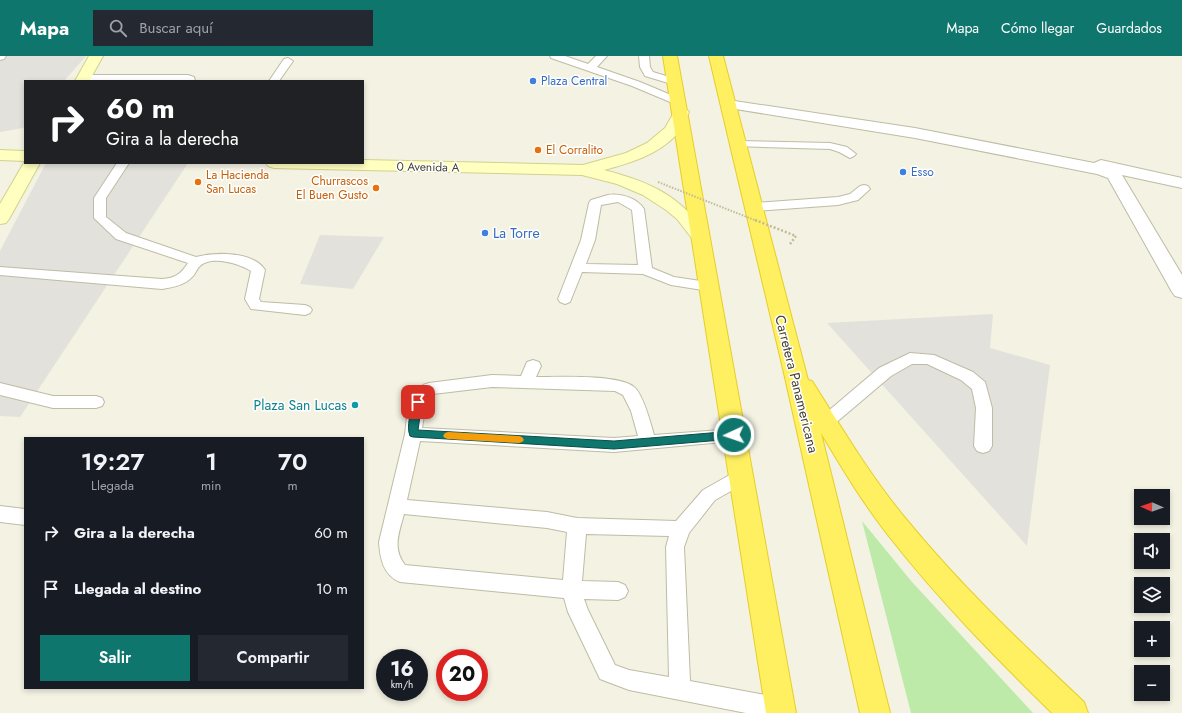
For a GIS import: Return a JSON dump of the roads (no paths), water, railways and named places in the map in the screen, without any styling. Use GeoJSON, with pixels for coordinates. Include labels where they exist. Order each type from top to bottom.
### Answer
{"type":"FeatureCollection","features":[{"type":"Feature","properties":{"kind":"highway"},"geometry":{"type":"LineString","coordinates":[[670,56],[781,711]]}},
{"type":"Feature","properties":{"kind":"highway","name":"Carretera Panamericana"},"geometry":{"type":"LineString","coordinates":[[716,56],[795,374],[875,713]]}},
{"type":"Feature","properties":{"kind":"highway"},"geometry":{"type":"LineString","coordinates":[[795,374],[874,496],[929,566],[998,640],[1073,713]]}},
{"type":"Feature","properties":{"kind":"street"},"geometry":{"type":"LineString","coordinates":[[83,79],[96,56]]}},
{"type":"Feature","properties":{"kind":"street","name":"0 Avenida A"},"geometry":{"type":"LineString","coordinates":[[582,170],[620,162],[651,148],[672,131],[678,99]]}},
{"type":"Feature","properties":{"kind":"street"},"geometry":{"type":"LineString","coordinates":[[727,100],[970,138],[1071,158],[1182,183]]}},
{"type":"Feature","properties":{"kind":"street"},"geometry":{"type":"LineString","coordinates":[[727,100],[1026,153],[1114,174],[1142,219],[1182,292]]}},
{"type":"Feature","properties":{"kind":"street"},"geometry":{"type":"LineString","coordinates":[[0,155],[24,156]]}},
{"type":"Feature","properties":{"kind":"street"},"geometry":{"type":"LineString","coordinates":[[0,219],[31,164]]}},
{"type":"Feature","properties":{"kind":"street","name":"0 Avenida A"},"geometry":{"type":"LineString","coordinates":[[318,164],[582,170],[629,182],[659,197],[683,215],[700,237]]}},
{"type":"Feature","properties":{"kind":"lane"},"geometry":{"type":"LineString","coordinates":[[555,56],[678,99]]}},
{"type":"Feature","properties":{"kind":"lane"},"geometry":{"type":"LineString","coordinates":[[590,68],[602,56]]}},
{"type":"Feature","properties":{"kind":"lane"},"geometry":{"type":"LineString","coordinates":[[644,56],[645,68],[648,74],[678,99]]}},
{"type":"Feature","properties":{"kind":"lane"},"geometry":{"type":"LineString","coordinates":[[275,80],[288,61]]}},
{"type":"Feature","properties":{"kind":"lane"},"geometry":{"type":"LineString","coordinates":[[83,79],[188,78],[190,80]]}},
{"type":"Feature","properties":{"kind":"lane"},"geometry":{"type":"LineString","coordinates":[[738,144],[830,146],[843,148],[850,154]]}},
{"type":"Feature","properties":{"kind":"lane"},"geometry":{"type":"LineString","coordinates":[[122,164],[100,198],[100,218],[121,236],[174,255],[196,261],[219,257],[246,262],[258,270],[252,299],[256,306],[305,310]]}},
{"type":"Feature","properties":{"kind":"lane"},"geometry":{"type":"LineString","coordinates":[[754,207],[838,201],[854,197],[864,189]]}},
{"type":"Feature","properties":{"kind":"lane"},"geometry":{"type":"LineString","coordinates":[[565,299],[588,240],[595,203],[611,197],[628,202],[638,209],[645,270]]}},
{"type":"Feature","properties":{"kind":"lane"},"geometry":{"type":"LineString","coordinates":[[0,271],[162,284],[175,282],[186,276],[196,261]]}},
{"type":"Feature","properties":{"kind":"lane"},"geometry":{"type":"LineString","coordinates":[[577,268],[645,270],[671,281],[709,286]]}},
{"type":"Feature","properties":{"kind":"lane"},"geometry":{"type":"LineString","coordinates":[[826,422],[885,372],[910,358],[929,359],[967,376],[979,386],[984,408],[983,446]]}},
{"type":"Feature","properties":{"kind":"lane"},"geometry":{"type":"LineString","coordinates":[[526,382],[533,366]]}},
{"type":"Feature","properties":{"kind":"lane"},"geometry":{"type":"LineString","coordinates":[[618,591],[572,590],[400,574],[390,560],[388,542],[413,434],[414,419],[418,402],[422,394],[430,389],[492,381],[617,386],[629,391],[639,411],[648,442]]}},
{"type":"Feature","properties":{"kind":"lane"},"geometry":{"type":"LineString","coordinates":[[0,389],[53,402],[96,402]]}},
{"type":"Feature","properties":{"kind":"lane"},"geometry":{"type":"LineString","coordinates":[[413,434],[614,445],[734,435]]}},
{"type":"Feature","properties":{"kind":"lane"},"geometry":{"type":"LineString","coordinates":[[680,690],[671,595],[675,547],[681,529],[709,495],[741,477]]}},
{"type":"Feature","properties":{"kind":"lane"},"geometry":{"type":"LineString","coordinates":[[396,506],[547,520],[577,526],[681,529]]}},
{"type":"Feature","properties":{"kind":"lane"},"geometry":{"type":"LineString","coordinates":[[0,514],[24,517]]}},
{"type":"Feature","properties":{"kind":"lane"},"geometry":{"type":"LineString","coordinates":[[577,526],[572,590],[578,612],[608,672],[629,680],[781,711]]}},
{"type":"Feature","properties":{"kind":"place","name":"Plaza Central"},"geometry":{"type":"Point","coordinates":[533,81]}},
{"type":"Feature","properties":{"kind":"place","name":"El Corralito"},"geometry":{"type":"Point","coordinates":[538,150]}},
{"type":"Feature","properties":{"kind":"place","name":"Esso"},"geometry":{"type":"Point","coordinates":[903,172]}},
{"type":"Feature","properties":{"kind":"place","name":"La Hacienda San Lucas"},"geometry":{"type":"Point","coordinates":[198,182]}},
{"type":"Feature","properties":{"kind":"place","name":"Churrascos El Buen Gusto"},"geometry":{"type":"Point","coordinates":[376,188]}},
{"type":"Feature","properties":{"kind":"place","name":"La Torre"},"geometry":{"type":"Point","coordinates":[485,233]}},
{"type":"Feature","properties":{"kind":"place","name":"Plaza San Lucas"},"geometry":{"type":"Point","coordinates":[355,405]}}]}
